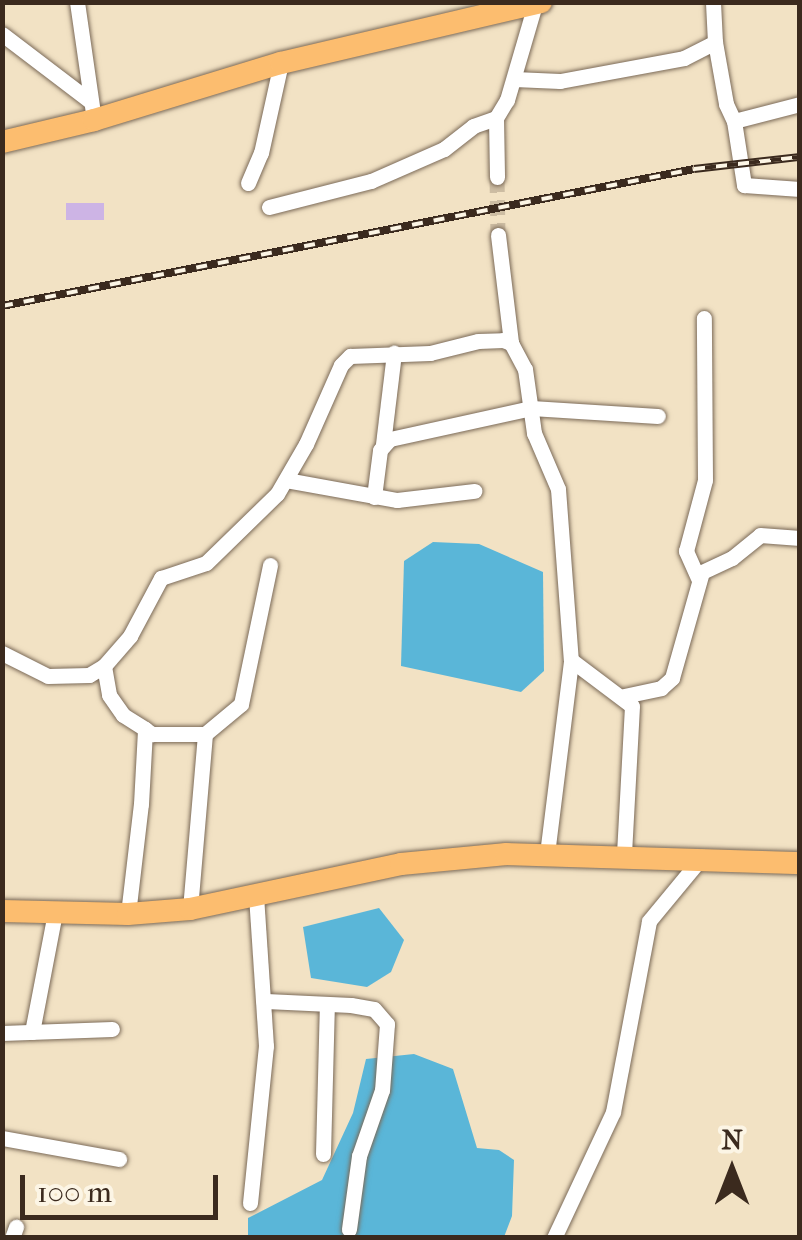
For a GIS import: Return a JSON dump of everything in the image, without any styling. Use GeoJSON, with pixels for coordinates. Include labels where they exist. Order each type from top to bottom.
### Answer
{"type":"FeatureCollection","features":[{"type":"Feature","properties":{"kind":"main road"},"geometry":{"type":"LineString","coordinates":[[2,142],[92,111],[538,3]]}},
{"type":"Feature","properties":{"kind":"main road"},"geometry":{"type":"LineString","coordinates":[[2,911],[128,914],[190,908],[431,860],[624,854],[800,863]]}},
{"type":"Feature","properties":{"kind":"street"},"geometry":{"type":"LineString","coordinates":[[78,2],[92,111]]}},
{"type":"Feature","properties":{"kind":"street"},"geometry":{"type":"LineString","coordinates":[[713,2],[714,42],[726,104],[734,121],[744,184],[800,190]]}},
{"type":"Feature","properties":{"kind":"street"},"geometry":{"type":"LineString","coordinates":[[497,176],[496,118],[514,79],[538,3]]}},
{"type":"Feature","properties":{"kind":"street"},"geometry":{"type":"LineString","coordinates":[[2,34],[92,111]]}},
{"type":"Feature","properties":{"kind":"street"},"geometry":{"type":"LineString","coordinates":[[514,79],[578,78],[684,58],[714,42]]}},
{"type":"Feature","properties":{"kind":"street"},"geometry":{"type":"LineString","coordinates":[[248,183],[260,153],[281,63]]}},
{"type":"Feature","properties":{"kind":"street"},"geometry":{"type":"LineString","coordinates":[[734,121],[800,104]]}},
{"type":"Feature","properties":{"kind":"street"},"geometry":{"type":"LineString","coordinates":[[269,207],[371,181],[444,150],[472,126],[496,118]]}},
{"type":"Feature","properties":{"kind":"street"},"geometry":{"type":"LineString","coordinates":[[498,235],[511,344],[524,369],[537,442],[558,488],[571,660],[547,854]]}},
{"type":"Feature","properties":{"kind":"street"},"geometry":{"type":"LineString","coordinates":[[624,696],[661,688],[672,678],[698,578],[686,551],[706,464],[704,318]]}},
{"type":"Feature","properties":{"kind":"street"},"geometry":{"type":"LineString","coordinates":[[4,656],[48,676],[89,675],[104,666],[130,636],[161,578],[188,572],[221,552],[286,480],[341,364],[362,353],[430,352],[490,339],[511,344]]}},
{"type":"Feature","properties":{"kind":"street"},"geometry":{"type":"LineString","coordinates":[[374,498],[394,353]]}},
{"type":"Feature","properties":{"kind":"street"},"geometry":{"type":"LineString","coordinates":[[383,444],[531,408],[658,416]]}},
{"type":"Feature","properties":{"kind":"street"},"geometry":{"type":"LineString","coordinates":[[286,480],[374,498],[416,501],[474,491]]}},
{"type":"Feature","properties":{"kind":"street"},"geometry":{"type":"LineString","coordinates":[[698,578],[760,535],[800,538]]}},
{"type":"Feature","properties":{"kind":"street"},"geometry":{"type":"LineString","coordinates":[[104,666],[109,695],[123,714],[145,730],[205,734],[236,711],[245,693],[270,565]]}},
{"type":"Feature","properties":{"kind":"street"},"geometry":{"type":"LineString","coordinates":[[571,660],[584,674],[624,696],[632,706],[624,854]]}},
{"type":"Feature","properties":{"kind":"street"},"geometry":{"type":"LineString","coordinates":[[128,914],[145,730]]}},
{"type":"Feature","properties":{"kind":"street"},"geometry":{"type":"LineString","coordinates":[[190,908],[205,734]]}},
{"type":"Feature","properties":{"kind":"street"},"geometry":{"type":"LineString","coordinates":[[554,1238],[613,1112],[648,921],[702,858]]}},
{"type":"Feature","properties":{"kind":"street"},"geometry":{"type":"LineString","coordinates":[[250,1203],[264,1089],[266,1001],[256,897]]}},
{"type":"Feature","properties":{"kind":"street"},"geometry":{"type":"LineString","coordinates":[[32,1032],[56,913]]}},
{"type":"Feature","properties":{"kind":"street"},"geometry":{"type":"LineString","coordinates":[[266,1001],[374,1009],[387,1024],[382,1090],[359,1156],[349,1229]]}},
{"type":"Feature","properties":{"kind":"street"},"geometry":{"type":"LineString","coordinates":[[323,1154],[327,1004]]}},
{"type":"Feature","properties":{"kind":"street"},"geometry":{"type":"LineString","coordinates":[[2,1033],[112,1030]]}},
{"type":"Feature","properties":{"kind":"street"},"geometry":{"type":"LineString","coordinates":[[2,1138],[119,1159]]}},
{"type":"Feature","properties":{"kind":"water"},"geometry":{"type":"Polygon","coordinates":[[[433,542],[479,544],[543,572],[544,671],[521,692],[401,666],[404,561],[433,542]]]}},
{"type":"Feature","properties":{"kind":"water"},"geometry":{"type":"Polygon","coordinates":[[[379,908],[404,940],[391,972],[367,987],[311,978],[303,927],[379,908]]]}},
{"type":"Feature","properties":{"kind":"water"},"geometry":{"type":"Polygon","coordinates":[[[414,1054],[453,1069],[477,1148],[499,1150],[514,1160],[512,1216],[504,1237],[248,1238],[248,1218],[322,1180],[353,1113],[366,1059],[414,1054]]]}},
{"type":"Feature","properties":{"kind":"building"},"geometry":{"type":"Polygon","coordinates":[[[66,203],[104,203],[104,220],[66,220],[66,203]]]}},
{"type":"Feature","properties":{"kind":"tunnel"},"geometry":{"type":"LineString","coordinates":[[497,177],[498,235]]}},
{"type":"Feature","properties":{"kind":"railway"},"geometry":{"type":"LineString","coordinates":[[2,306],[694,169],[800,157]]}}]}
